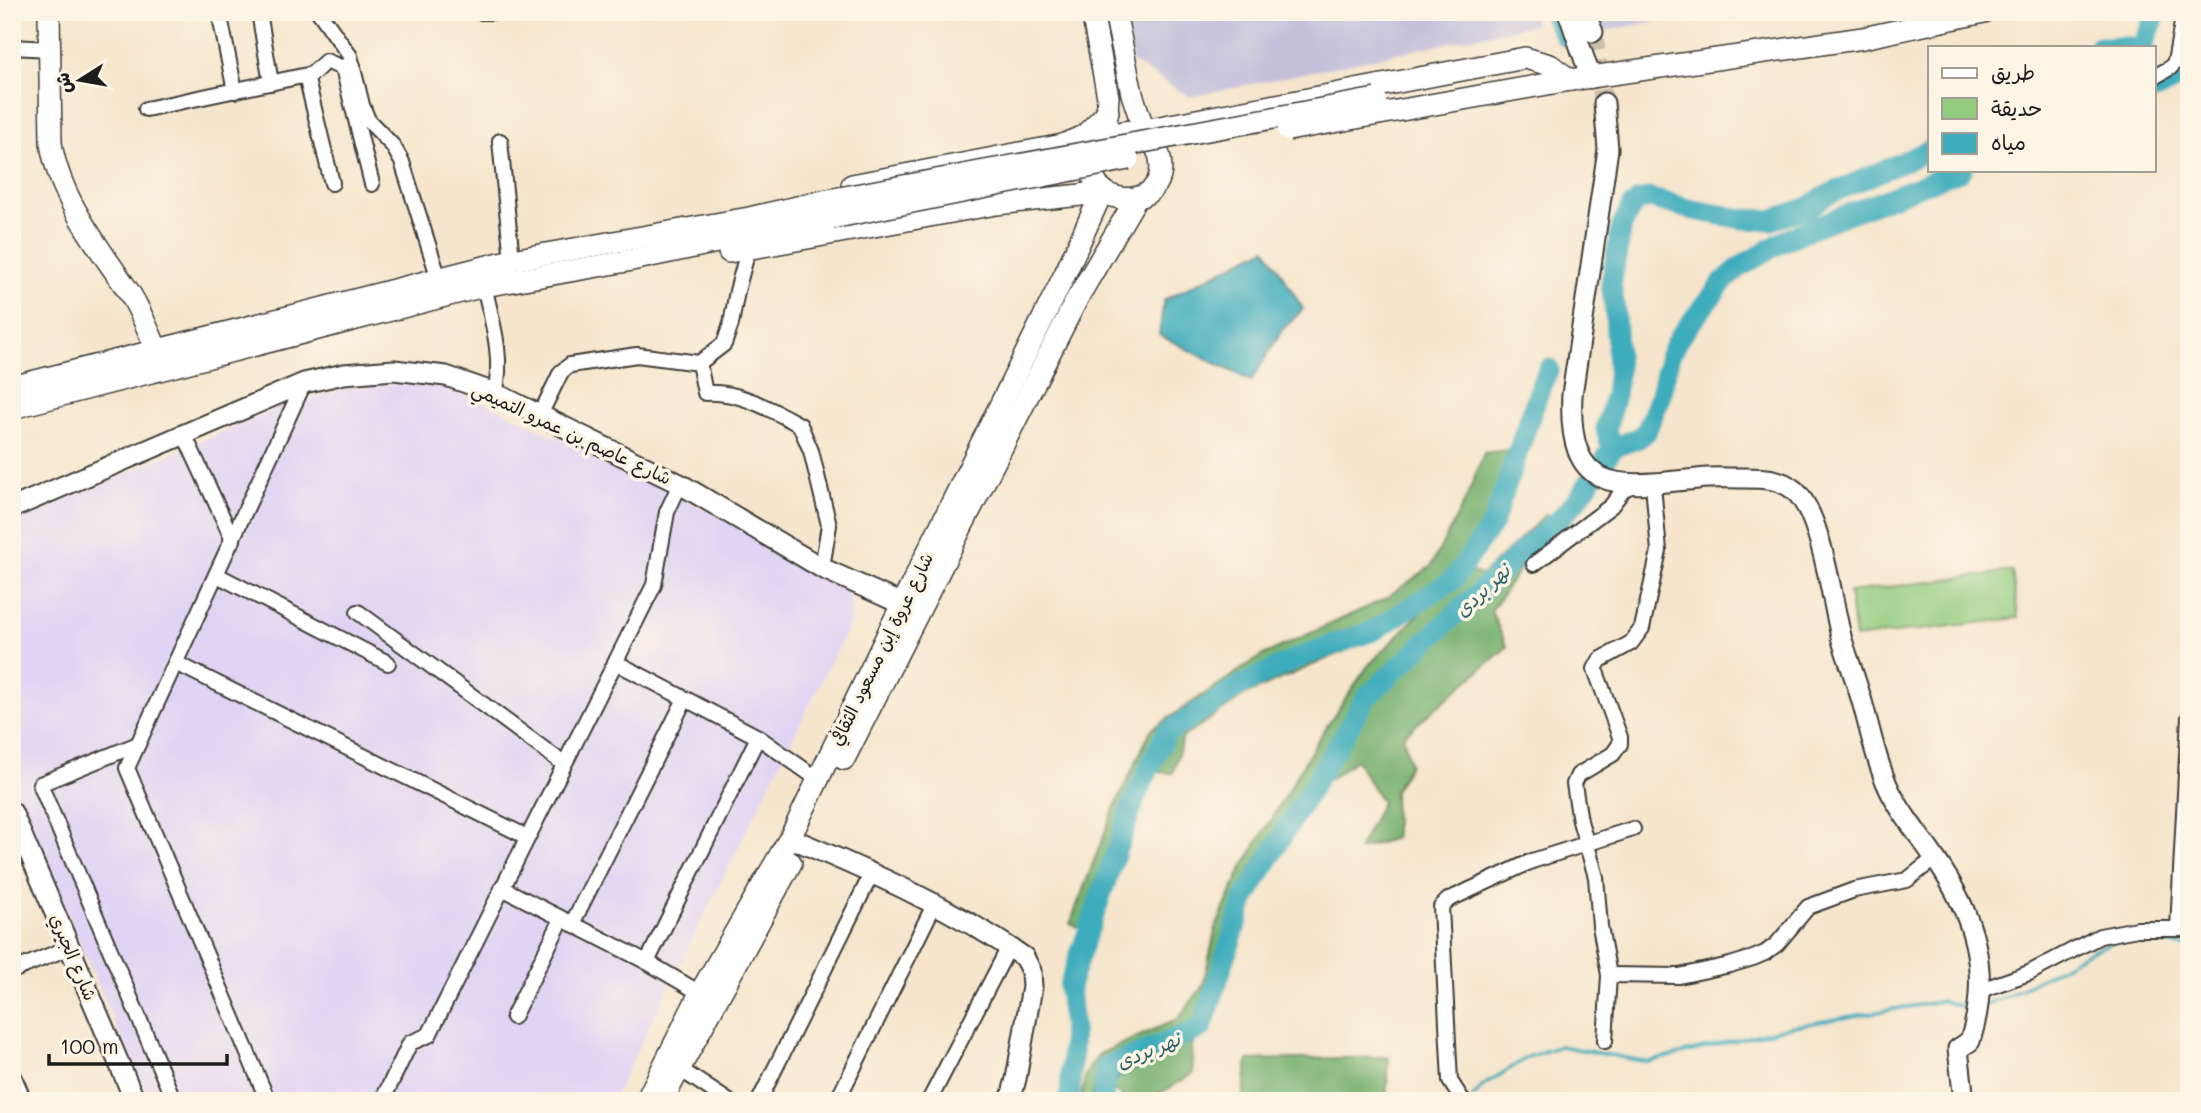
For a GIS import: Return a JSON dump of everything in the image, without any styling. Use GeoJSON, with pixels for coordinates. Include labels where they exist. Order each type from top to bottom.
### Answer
{"type":"FeatureCollection","features":[{"type":"Feature","properties":{"kind":"main road"},"geometry":{"type":"LineString","coordinates":[[49,12],[51,143],[54,164],[95,243],[128,292],[158,352]]}},
{"type":"Feature","properties":{"kind":"main road"},"geometry":{"type":"LineString","coordinates":[[1092,12],[1107,89],[1108,112],[1100,144]]}},
{"type":"Feature","properties":{"kind":"main road"},"geometry":{"type":"LineString","coordinates":[[1115,12],[1132,94],[1144,130],[1158,152],[1161,168],[1156,183],[1150,190],[1136,198],[1118,199],[1102,190],[1092,167],[1095,151],[1116,132],[1144,130],[1525,58],[1550,65],[1581,79]]}},
{"type":"Feature","properties":{"kind":"main road"},"geometry":{"type":"LineString","coordinates":[[12,408],[484,286],[626,261],[830,209],[1377,106],[1519,71],[1545,71],[1581,79],[1863,38],[1984,12]]}},
{"type":"Feature","properties":{"kind":"main road"},"geometry":{"type":"LineString","coordinates":[[586,248],[695,215],[1063,145],[1084,135],[1108,112]]}},
{"type":"Feature","properties":{"kind":"main road"},"geometry":{"type":"LineString","coordinates":[[626,261],[748,250],[996,204],[1102,190]]}},
{"type":"Feature","properties":{"kind":"main road","name":"شارع عروة إبن مسعود الثقافي"},"geometry":{"type":"LineString","coordinates":[[662,1101],[802,844],[1102,190]]}},
{"type":"Feature","properties":{"kind":"main road"},"geometry":{"type":"LineString","coordinates":[[1056,197],[1076,206],[1087,224]]}},
{"type":"Feature","properties":{"kind":"main road","name":"شارع عروة إبن مسعود الثقافي"},"geometry":{"type":"LineString","coordinates":[[646,1101],[700,993],[791,836],[910,608],[1078,297],[1136,198]]}},
{"type":"Feature","properties":{"kind":"main road"},"geometry":{"type":"LineString","coordinates":[[12,387],[512,260],[749,218],[830,209]]}},
{"type":"Feature","properties":{"kind":"street"},"geometry":{"type":"LineString","coordinates":[[219,12],[235,90]]}},
{"type":"Feature","properties":{"kind":"street"},"geometry":{"type":"LineString","coordinates":[[259,12],[271,83]]}},
{"type":"Feature","properties":{"kind":"street"},"geometry":{"type":"LineString","coordinates":[[319,12],[347,50],[372,184]]}},
{"type":"Feature","properties":{"kind":"street"},"geometry":{"type":"LineString","coordinates":[[481,12],[494,12]]}},
{"type":"Feature","properties":{"kind":"street"},"geometry":{"type":"LineString","coordinates":[[1568,12],[1581,79]]}},
{"type":"Feature","properties":{"kind":"street"},"geometry":{"type":"LineString","coordinates":[[1584,12],[1593,32]]}},
{"type":"Feature","properties":{"kind":"street"},"geometry":{"type":"LineString","coordinates":[[2156,76],[2170,68],[2175,61],[2184,12]]}},
{"type":"Feature","properties":{"kind":"street"},"geometry":{"type":"LineString","coordinates":[[12,47],[50,49]]}},
{"type":"Feature","properties":{"kind":"street"},"geometry":{"type":"LineString","coordinates":[[146,109],[306,76],[316,72],[326,61],[348,66]]}},
{"type":"Feature","properties":{"kind":"street"},"geometry":{"type":"LineString","coordinates":[[348,66],[365,113],[374,128],[393,146],[402,162],[439,279]]}},
{"type":"Feature","properties":{"kind":"street"},"geometry":{"type":"LineString","coordinates":[[306,76],[332,183]]}},
{"type":"Feature","properties":{"kind":"street"},"geometry":{"type":"LineString","coordinates":[[1604,103],[1608,149],[1572,395],[1572,418],[1578,453],[1591,471],[1624,485],[1653,485],[1700,479],[1766,478],[1780,481],[1804,500],[1813,519],[1843,640],[1879,763],[1900,809],[1959,897],[1970,924],[1979,964],[1981,990],[1970,1041],[1958,1049],[1964,1101]]}},
{"type":"Feature","properties":{"kind":"street"},"geometry":{"type":"LineString","coordinates":[[500,141],[512,260]]}},
{"type":"Feature","properties":{"kind":"street"},"geometry":{"type":"LineString","coordinates":[[540,415],[561,372],[570,365],[637,355],[699,363],[724,344],[732,324],[748,250]]}},
{"type":"Feature","properties":{"kind":"street"},"geometry":{"type":"LineString","coordinates":[[484,286],[498,349],[495,393]]}},
{"type":"Feature","properties":{"kind":"street"},"geometry":{"type":"LineString","coordinates":[[699,363],[705,393],[725,392],[743,397],[800,425],[811,451],[830,525],[822,568]]}},
{"type":"Feature","properties":{"kind":"street","name":"شارع عاصم بن عمرو التميمي"},"geometry":{"type":"LineString","coordinates":[[12,508],[304,383],[344,374],[394,370],[446,376],[495,393],[680,484],[822,568],[910,608]]}},
{"type":"Feature","properties":{"kind":"street"},"geometry":{"type":"LineString","coordinates":[[268,1101],[127,768],[304,383]]}},
{"type":"Feature","properties":{"kind":"street"},"geometry":{"type":"LineString","coordinates":[[184,434],[233,540]]}},
{"type":"Feature","properties":{"kind":"street"},"geometry":{"type":"LineString","coordinates":[[383,1101],[411,1043],[429,1035],[653,584],[667,512],[680,484]]}},
{"type":"Feature","properties":{"kind":"street"},"geometry":{"type":"LineString","coordinates":[[1534,564],[1611,506],[1624,489],[1624,485]]}},
{"type":"Feature","properties":{"kind":"street"},"geometry":{"type":"LineString","coordinates":[[1605,1041],[1609,975],[1600,926],[1596,877],[1580,821],[1574,784],[1578,775],[1613,754],[1620,744],[1620,737],[1595,669],[1600,660],[1631,643],[1642,628],[1659,551],[1653,485]]}},
{"type":"Feature","properties":{"kind":"street"},"geometry":{"type":"LineString","coordinates":[[216,575],[388,663]]}},
{"type":"Feature","properties":{"kind":"street"},"geometry":{"type":"LineString","coordinates":[[358,612],[564,764]]}},
{"type":"Feature","properties":{"kind":"street"},"geometry":{"type":"LineString","coordinates":[[615,662],[758,737],[819,780]]}},
{"type":"Feature","properties":{"kind":"street"},"geometry":{"type":"LineString","coordinates":[[176,663],[527,837]]}},
{"type":"Feature","properties":{"kind":"street"},"geometry":{"type":"LineString","coordinates":[[513,1017],[685,699]]}},
{"type":"Feature","properties":{"kind":"street"},"geometry":{"type":"LineString","coordinates":[[1981,990],[2029,973],[2100,936],[2137,929],[2183,928],[2189,717]]}},
{"type":"Feature","properties":{"kind":"street"},"geometry":{"type":"LineString","coordinates":[[647,962],[758,737]]}},
{"type":"Feature","properties":{"kind":"street"},"geometry":{"type":"LineString","coordinates":[[138,744],[40,785],[174,1101]]}},
{"type":"Feature","properties":{"kind":"street","name":"شارع الجبري"},"geometry":{"type":"LineString","coordinates":[[12,812],[135,1101]]}},
{"type":"Feature","properties":{"kind":"street"},"geometry":{"type":"LineString","coordinates":[[1463,1101],[1450,1081],[1441,907],[1448,900],[1532,862],[1633,829]]}},
{"type":"Feature","properties":{"kind":"street"},"geometry":{"type":"LineString","coordinates":[[802,844],[872,873],[1024,957],[1032,979],[1010,1101]]}},
{"type":"Feature","properties":{"kind":"street"},"geometry":{"type":"LineString","coordinates":[[1609,975],[1679,976],[1753,958],[1777,944],[1808,907],[1854,890],[1907,880],[1935,858]]}},
{"type":"Feature","properties":{"kind":"street"},"geometry":{"type":"LineString","coordinates":[[758,1101],[872,873]]}},
{"type":"Feature","properties":{"kind":"street"},"geometry":{"type":"LineString","coordinates":[[502,888],[647,962],[700,993]]}},
{"type":"Feature","properties":{"kind":"street"},"geometry":{"type":"LineString","coordinates":[[837,1101],[934,905]]}},
{"type":"Feature","properties":{"kind":"street"},"geometry":{"type":"LineString","coordinates":[[12,971],[70,947]]}},
{"type":"Feature","properties":{"kind":"street"},"geometry":{"type":"LineString","coordinates":[[929,1101],[1009,947]]}},
{"type":"Feature","properties":{"kind":"street"},"geometry":{"type":"LineString","coordinates":[[680,1069],[728,1101]]}},
{"type":"Feature","properties":{"kind":"street"},"geometry":{"type":"LineString","coordinates":[[12,1072],[24,1101]]}},
{"type":"Feature","properties":{"kind":"shaded area"},"geometry":{"type":"Polygon","coordinates":[[[1123,12],[1531,12],[1536,24],[1190,97],[1133,63],[1123,12]]]}},
{"type":"Feature","properties":{"kind":"shaded area"},"geometry":{"type":"Polygon","coordinates":[[[1590,12],[1708,12],[1599,32],[1590,12]]]}},
{"type":"Feature","properties":{"kind":"shaded area"},"geometry":{"type":"Polygon","coordinates":[[[395,384],[444,387],[491,405],[840,576],[851,600],[851,621],[612,1101],[148,1101],[12,785],[12,521],[283,406],[346,388],[395,384]]]}},
{"type":"Feature","properties":{"kind":"green space"},"geometry":{"type":"Polygon","coordinates":[[[1508,450],[1490,511],[1457,568],[1482,575],[1546,514],[1563,528],[1518,571],[1491,611],[1507,647],[1403,736],[1410,764],[1394,791],[1395,838],[1358,850],[1382,802],[1356,760],[1320,786],[1298,829],[1258,888],[1239,945],[1202,1015],[1192,1046],[1193,1073],[1145,1099],[1126,1101],[1115,1090],[1110,1101],[1081,1101],[1085,1075],[1099,1054],[1178,1019],[1203,986],[1216,927],[1241,870],[1319,738],[1367,667],[1421,612],[1377,637],[1247,694],[1183,737],[1173,773],[1156,772],[1139,806],[1096,935],[1070,924],[1113,811],[1151,730],[1263,655],[1385,599],[1431,566],[1466,499],[1484,453],[1508,450]]]}},
{"type":"Feature","properties":{"kind":"green space"},"geometry":{"type":"Polygon","coordinates":[[[2012,571],[2018,618],[1855,638],[1849,592],[2012,571]]]}},
{"type":"Feature","properties":{"kind":"green space"},"geometry":{"type":"Polygon","coordinates":[[[1389,1057],[1386,1101],[1242,1101],[1248,1060],[1389,1057]]]}},
{"type":"Feature","properties":{"kind":"water"},"geometry":{"type":"Polygon","coordinates":[[[1266,248],[1303,309],[1283,329],[1251,381],[1159,335],[1164,300],[1266,248]]]}},
{"type":"Feature","properties":{"kind":"water"},"geometry":{"type":"Polygon","coordinates":[[[1183,1036],[1149,1063],[1104,1088],[1103,1101],[1089,1101],[1106,1067],[1183,1036]]]}},
{"type":"Feature","properties":{"kind":"waterway","name":"نهر بردى"},"geometry":{"type":"LineString","coordinates":[[1552,12],[1565,36]]}},
{"type":"Feature","properties":{"kind":"waterway","name":"نهر بردى"},"geometry":{"type":"LineString","coordinates":[[2142,46],[2157,12]]}},
{"type":"Feature","properties":{"kind":"waterway","name":"نهر بردى"},"geometry":{"type":"LineString","coordinates":[[2156,89],[2174,80],[2189,64]]}},
{"type":"Feature","properties":{"kind":"waterway"},"geometry":{"type":"LineString","coordinates":[[1614,447],[1609,441],[1606,429],[1618,370],[1611,283],[1622,226],[1631,207],[1649,198],[1742,219],[1772,220],[1809,207],[1825,196],[1928,151]]}},
{"type":"Feature","properties":{"kind":"waterway","name":"نهر بردى"},"geometry":{"type":"LineString","coordinates":[[1103,1101],[1106,1067],[1202,1028],[1245,898],[1366,698],[1558,521],[1579,497],[1614,447],[1639,438],[1646,432],[1660,397],[1670,355],[1678,339],[1723,282],[1740,267],[1814,227],[1957,172]]}},
{"type":"Feature","properties":{"kind":"waterway","name":"نهر بردى"},"geometry":{"type":"LineString","coordinates":[[1068,1101],[1073,1029],[1069,986],[1135,798],[1166,733],[1244,684],[1302,656],[1375,630],[1454,579],[1493,523],[1549,369]]}},
{"type":"Feature","properties":{"kind":"waterway"},"geometry":{"type":"LineString","coordinates":[[1986,1004],[2008,996],[2093,950],[2116,941],[2142,940],[2189,947]]}},
{"type":"Feature","properties":{"kind":"waterway"},"geometry":{"type":"LineString","coordinates":[[1473,1097],[1484,1085],[1528,1057],[1560,1046],[1648,1062],[1789,1027],[1942,1001],[1968,1008]]}},
{"type":"Feature","properties":{"kind":"tunnel"},"geometry":{"type":"LineString","coordinates":[[1593,32],[1604,103]]}}]}
